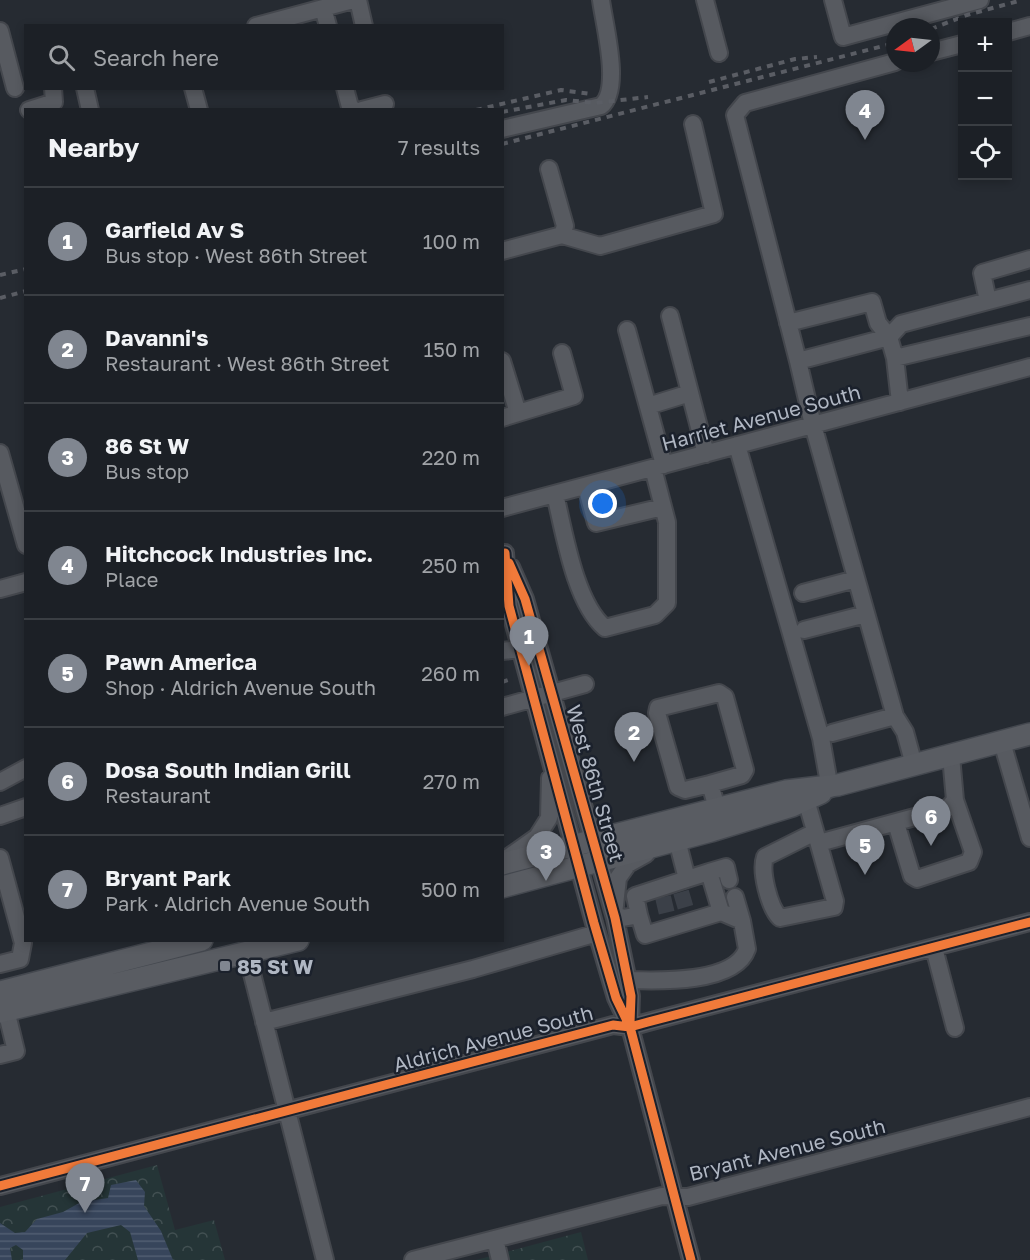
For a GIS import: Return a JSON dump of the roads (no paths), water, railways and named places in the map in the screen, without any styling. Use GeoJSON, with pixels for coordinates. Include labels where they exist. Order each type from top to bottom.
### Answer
{"type":"FeatureCollection","features":[{"type":"Feature","properties":{"kind":"main road"},"geometry":{"type":"LineString","coordinates":[[504,862],[786,791],[833,787],[1030,734]]}},
{"type":"Feature","properties":{"kind":"main road"},"geometry":{"type":"LineString","coordinates":[[504,886],[677,840],[806,800],[833,787]]}},
{"type":"Feature","properties":{"kind":"main road"},"geometry":{"type":"LineString","coordinates":[[2,1005],[38,982],[143,948],[187,942]]}},
{"type":"Feature","properties":{"kind":"main road"},"geometry":{"type":"LineString","coordinates":[[2,1005],[247,954],[291,942]]}},
{"type":"Feature","properties":{"kind":"street"},"geometry":{"type":"LineString","coordinates":[[263,24],[353,0]]}},
{"type":"Feature","properties":{"kind":"street"},"geometry":{"type":"LineString","coordinates":[[358,0],[364,24]]}},
{"type":"Feature","properties":{"kind":"street"},"geometry":{"type":"LineString","coordinates":[[504,129],[601,106],[606,102],[612,77],[601,0]]}},
{"type":"Feature","properties":{"kind":"street"},"geometry":{"type":"LineString","coordinates":[[705,0],[719,53]]}},
{"type":"Feature","properties":{"kind":"street"},"geometry":{"type":"LineString","coordinates":[[833,0],[843,37],[980,0]]}},
{"type":"Feature","properties":{"kind":"street"},"geometry":{"type":"LineString","coordinates":[[323,8],[327,24]]}},
{"type":"Feature","properties":{"kind":"street"},"geometry":{"type":"LineString","coordinates":[[1012,31],[1030,26]]}},
{"type":"Feature","properties":{"kind":"street"},"geometry":{"type":"LineString","coordinates":[[0,31],[15,88],[26,108]]}},
{"type":"Feature","properties":{"kind":"street"},"geometry":{"type":"LineString","coordinates":[[940,50],[958,45]]}},
{"type":"Feature","properties":{"kind":"street"},"geometry":{"type":"LineString","coordinates":[[886,64],[745,103],[735,115],[813,425],[895,716],[905,732],[914,765]]}},
{"type":"Feature","properties":{"kind":"street"},"geometry":{"type":"LineString","coordinates":[[34,108],[54,102],[53,90]]}},
{"type":"Feature","properties":{"kind":"street"},"geometry":{"type":"LineString","coordinates":[[85,90],[90,108]]}},
{"type":"Feature","properties":{"kind":"street"},"geometry":{"type":"LineString","coordinates":[[194,90],[198,108]]}},
{"type":"Feature","properties":{"kind":"street"},"geometry":{"type":"LineString","coordinates":[[346,90],[351,108]]}},
{"type":"Feature","properties":{"kind":"street"},"geometry":{"type":"LineString","coordinates":[[367,108],[384,101]]}},
{"type":"Feature","properties":{"kind":"street"},"geometry":{"type":"LineString","coordinates":[[504,250],[562,235],[600,246],[714,214],[693,124]]}},
{"type":"Feature","properties":{"kind":"street"},"geometry":{"type":"LineString","coordinates":[[549,169],[565,226],[562,235]]}},
{"type":"Feature","properties":{"kind":"street"},"geometry":{"type":"LineString","coordinates":[[988,301],[982,273],[1030,260]]}},
{"type":"Feature","properties":{"kind":"street"},"geometry":{"type":"LineString","coordinates":[[798,361],[889,337],[901,324],[1030,290]]}},
{"type":"Feature","properties":{"kind":"street"},"geometry":{"type":"LineString","coordinates":[[788,323],[872,302],[878,323],[889,337],[895,358],[900,402]]}},
{"type":"Feature","properties":{"kind":"street"},"geometry":{"type":"LineString","coordinates":[[670,316],[706,454]]}},
{"type":"Feature","properties":{"kind":"street"},"geometry":{"type":"LineString","coordinates":[[895,358],[1030,326]]}},
{"type":"Feature","properties":{"kind":"street"},"geometry":{"type":"LineString","coordinates":[[555,494],[582,593],[593,619],[604,628],[655,615],[667,603],[667,522],[648,406],[627,330]]}},
{"type":"Feature","properties":{"kind":"street"},"geometry":{"type":"LineString","coordinates":[[504,376],[510,416],[574,396],[562,353]]}},
{"type":"Feature","properties":{"kind":"street","name":"Harriet Avenue South"},"geometry":{"type":"LineString","coordinates":[[504,507],[1030,367]]}},
{"type":"Feature","properties":{"kind":"street"},"geometry":{"type":"LineString","coordinates":[[648,406],[690,393]]}},
{"type":"Feature","properties":{"kind":"street"},"geometry":{"type":"LineString","coordinates":[[737,445],[833,787]]}},
{"type":"Feature","properties":{"kind":"street"},"geometry":{"type":"LineString","coordinates":[[0,453],[24,538]]}},
{"type":"Feature","properties":{"kind":"street"},"geometry":{"type":"LineString","coordinates":[[586,486],[596,523],[663,507]]}},
{"type":"Feature","properties":{"kind":"street","name":"West 86th Street"},"geometry":{"type":"LineString","coordinates":[[504,548],[508,606],[533,699],[552,766],[584,843]]}},
{"type":"Feature","properties":{"kind":"street","name":"West 86th Street"},"geometry":{"type":"LineString","coordinates":[[504,548],[525,599],[552,693],[589,864],[597,933],[616,998],[630,1027],[691,1260]]}},
{"type":"Feature","properties":{"kind":"street"},"geometry":{"type":"LineString","coordinates":[[803,593],[856,579]]}},
{"type":"Feature","properties":{"kind":"street"},"geometry":{"type":"LineString","coordinates":[[0,589],[24,583]]}},
{"type":"Feature","properties":{"kind":"street"},"geometry":{"type":"LineString","coordinates":[[804,630],[866,614]]}},
{"type":"Feature","properties":{"kind":"street"},"geometry":{"type":"LineString","coordinates":[[504,651],[520,649]]}},
{"type":"Feature","properties":{"kind":"street"},"geometry":{"type":"LineString","coordinates":[[504,706],[585,684]]}},
{"type":"Feature","properties":{"kind":"street"},"geometry":{"type":"LineString","coordinates":[[719,693],[725,697],[745,770],[742,775],[710,784],[685,790],[678,787],[657,713],[658,708],[719,693]]}},
{"type":"Feature","properties":{"kind":"street"},"geometry":{"type":"LineString","coordinates":[[832,733],[895,716]]}},
{"type":"Feature","properties":{"kind":"street"},"geometry":{"type":"LineString","coordinates":[[1002,742],[1030,838]]}},
{"type":"Feature","properties":{"kind":"street"},"geometry":{"type":"LineString","coordinates":[[896,823],[912,876],[917,879],[969,862],[973,852],[955,800],[951,756]]}},
{"type":"Feature","properties":{"kind":"street"},"geometry":{"type":"LineString","coordinates":[[504,861],[537,837],[549,818],[552,766]]}},
{"type":"Feature","properties":{"kind":"street"},"geometry":{"type":"LineString","coordinates":[[0,782],[24,769]]}},
{"type":"Feature","properties":{"kind":"street"},"geometry":{"type":"LineString","coordinates":[[710,784],[717,808]]}},
{"type":"Feature","properties":{"kind":"street"},"geometry":{"type":"LineString","coordinates":[[806,800],[817,838],[835,900],[834,907],[780,918],[774,912],[762,865],[765,857],[817,838],[896,823],[948,808],[955,800]]}},
{"type":"Feature","properties":{"kind":"street"},"geometry":{"type":"LineString","coordinates":[[0,816],[24,808]]}},
{"type":"Feature","properties":{"kind":"street"},"geometry":{"type":"LineString","coordinates":[[677,840],[682,884]]}},
{"type":"Feature","properties":{"kind":"street"},"geometry":{"type":"LineString","coordinates":[[639,915],[623,918],[614,914],[618,878],[628,864],[642,858],[652,847]]}},
{"type":"Feature","properties":{"kind":"street"},"geometry":{"type":"LineString","coordinates":[[0,858],[23,943],[20,959],[38,982]]}},
{"type":"Feature","properties":{"kind":"street","name":"West 86th Street"},"geometry":{"type":"LineString","coordinates":[[589,864],[614,914],[631,996],[630,1027]]}},
{"type":"Feature","properties":{"kind":"street"},"geometry":{"type":"LineString","coordinates":[[729,880],[726,867],[662,892],[635,896],[645,935],[669,921],[687,916],[721,912],[742,921]]}},
{"type":"Feature","properties":{"kind":"street"},"geometry":{"type":"LineString","coordinates":[[709,872],[721,912]]}},
{"type":"Feature","properties":{"kind":"street"},"geometry":{"type":"LineString","coordinates":[[628,980],[687,979],[732,967],[741,961],[747,949],[735,897]]}},
{"type":"Feature","properties":{"kind":"street","name":"Aldrich Avenue South"},"geometry":{"type":"LineString","coordinates":[[0,1186],[613,1025],[630,1027],[1030,922]]}},
{"type":"Feature","properties":{"kind":"street"},"geometry":{"type":"LineString","coordinates":[[264,1022],[472,969],[597,933]]}},
{"type":"Feature","properties":{"kind":"street"},"geometry":{"type":"LineString","coordinates":[[934,948],[955,1028]]}},
{"type":"Feature","properties":{"kind":"street"},"geometry":{"type":"LineString","coordinates":[[247,954],[325,1260]]}},
{"type":"Feature","properties":{"kind":"street"},"geometry":{"type":"LineString","coordinates":[[0,964],[20,959]]}},
{"type":"Feature","properties":{"kind":"street"},"geometry":{"type":"LineString","coordinates":[[0,1055],[16,1051],[2,1005]]}},
{"type":"Feature","properties":{"kind":"street","name":"Bryant Avenue South"},"geometry":{"type":"LineString","coordinates":[[414,1260],[662,1196],[688,1197],[1030,1107]]}},
{"type":"Feature","properties":{"kind":"street"},"geometry":{"type":"LineString","coordinates":[[495,1239],[500,1260]]}},
{"type":"Feature","properties":{"kind":"water"},"geometry":{"type":"Polygon","coordinates":[[[136,1180],[145,1192],[144,1206],[161,1231],[173,1260],[138,1260],[130,1232],[121,1225],[87,1233],[65,1260],[23,1260],[23,1250],[16,1245],[10,1248],[12,1260],[0,1260],[0,1223],[15,1233],[25,1232],[37,1219],[63,1212],[81,1202],[108,1198],[111,1185],[136,1180]]]}},
{"type":"Feature","properties":{"kind":"tunnel"},"geometry":{"type":"LineString","coordinates":[[681,892],[686,909]]}},
{"type":"Feature","properties":{"kind":"tunnel"},"geometry":{"type":"LineString","coordinates":[[663,897],[667,914]]}},
{"type":"Feature","properties":{"kind":"railway"},"geometry":{"type":"LineString","coordinates":[[940,26],[967,15],[1022,0]]}},
{"type":"Feature","properties":{"kind":"railway"},"geometry":{"type":"LineString","coordinates":[[504,143],[886,45]]}},
{"type":"Feature","properties":{"kind":"railway"},"geometry":{"type":"LineString","coordinates":[[709,82],[795,59],[817,57]]}},
{"type":"Feature","properties":{"kind":"railway"},"geometry":{"type":"LineString","coordinates":[[484,108],[561,90],[591,94]]}},
{"type":"Feature","properties":{"kind":"railway"},"geometry":{"type":"LineString","coordinates":[[504,112],[566,100],[595,103],[648,97]]}},
{"type":"Feature","properties":{"kind":"railway"},"geometry":{"type":"LineString","coordinates":[[0,275],[24,269]]}},
{"type":"Feature","properties":{"kind":"railway"},"geometry":{"type":"LineString","coordinates":[[0,298],[24,292]]}},
{"type":"Feature","properties":{"kind":"railway"},"geometry":{"type":"LineString","coordinates":[[504,681],[508,680]]}},
{"type":"Feature","properties":{"kind":"place","name":"Hitchcock Industries Inc."},"geometry":{"type":"Point","coordinates":[865,140]}},
{"type":"Feature","properties":{"kind":"place","name":"Garfield Av S"},"geometry":{"type":"Point","coordinates":[529,666]}},
{"type":"Feature","properties":{"kind":"place","name":"Davanni's"},"geometry":{"type":"Point","coordinates":[634,762]}},
{"type":"Feature","properties":{"kind":"place","name":"Dosa South Indian Grill"},"geometry":{"type":"Point","coordinates":[931,846]}},
{"type":"Feature","properties":{"kind":"place","name":"Pawn America"},"geometry":{"type":"Point","coordinates":[865,875]}},
{"type":"Feature","properties":{"kind":"place","name":"86 St W"},"geometry":{"type":"Point","coordinates":[546,881]}},
{"type":"Feature","properties":{"kind":"place","name":"85 St W"},"geometry":{"type":"Point","coordinates":[225,966]}},
{"type":"Feature","properties":{"kind":"place","name":"Bryant Park"},"geometry":{"type":"Point","coordinates":[85,1213]}}]}
